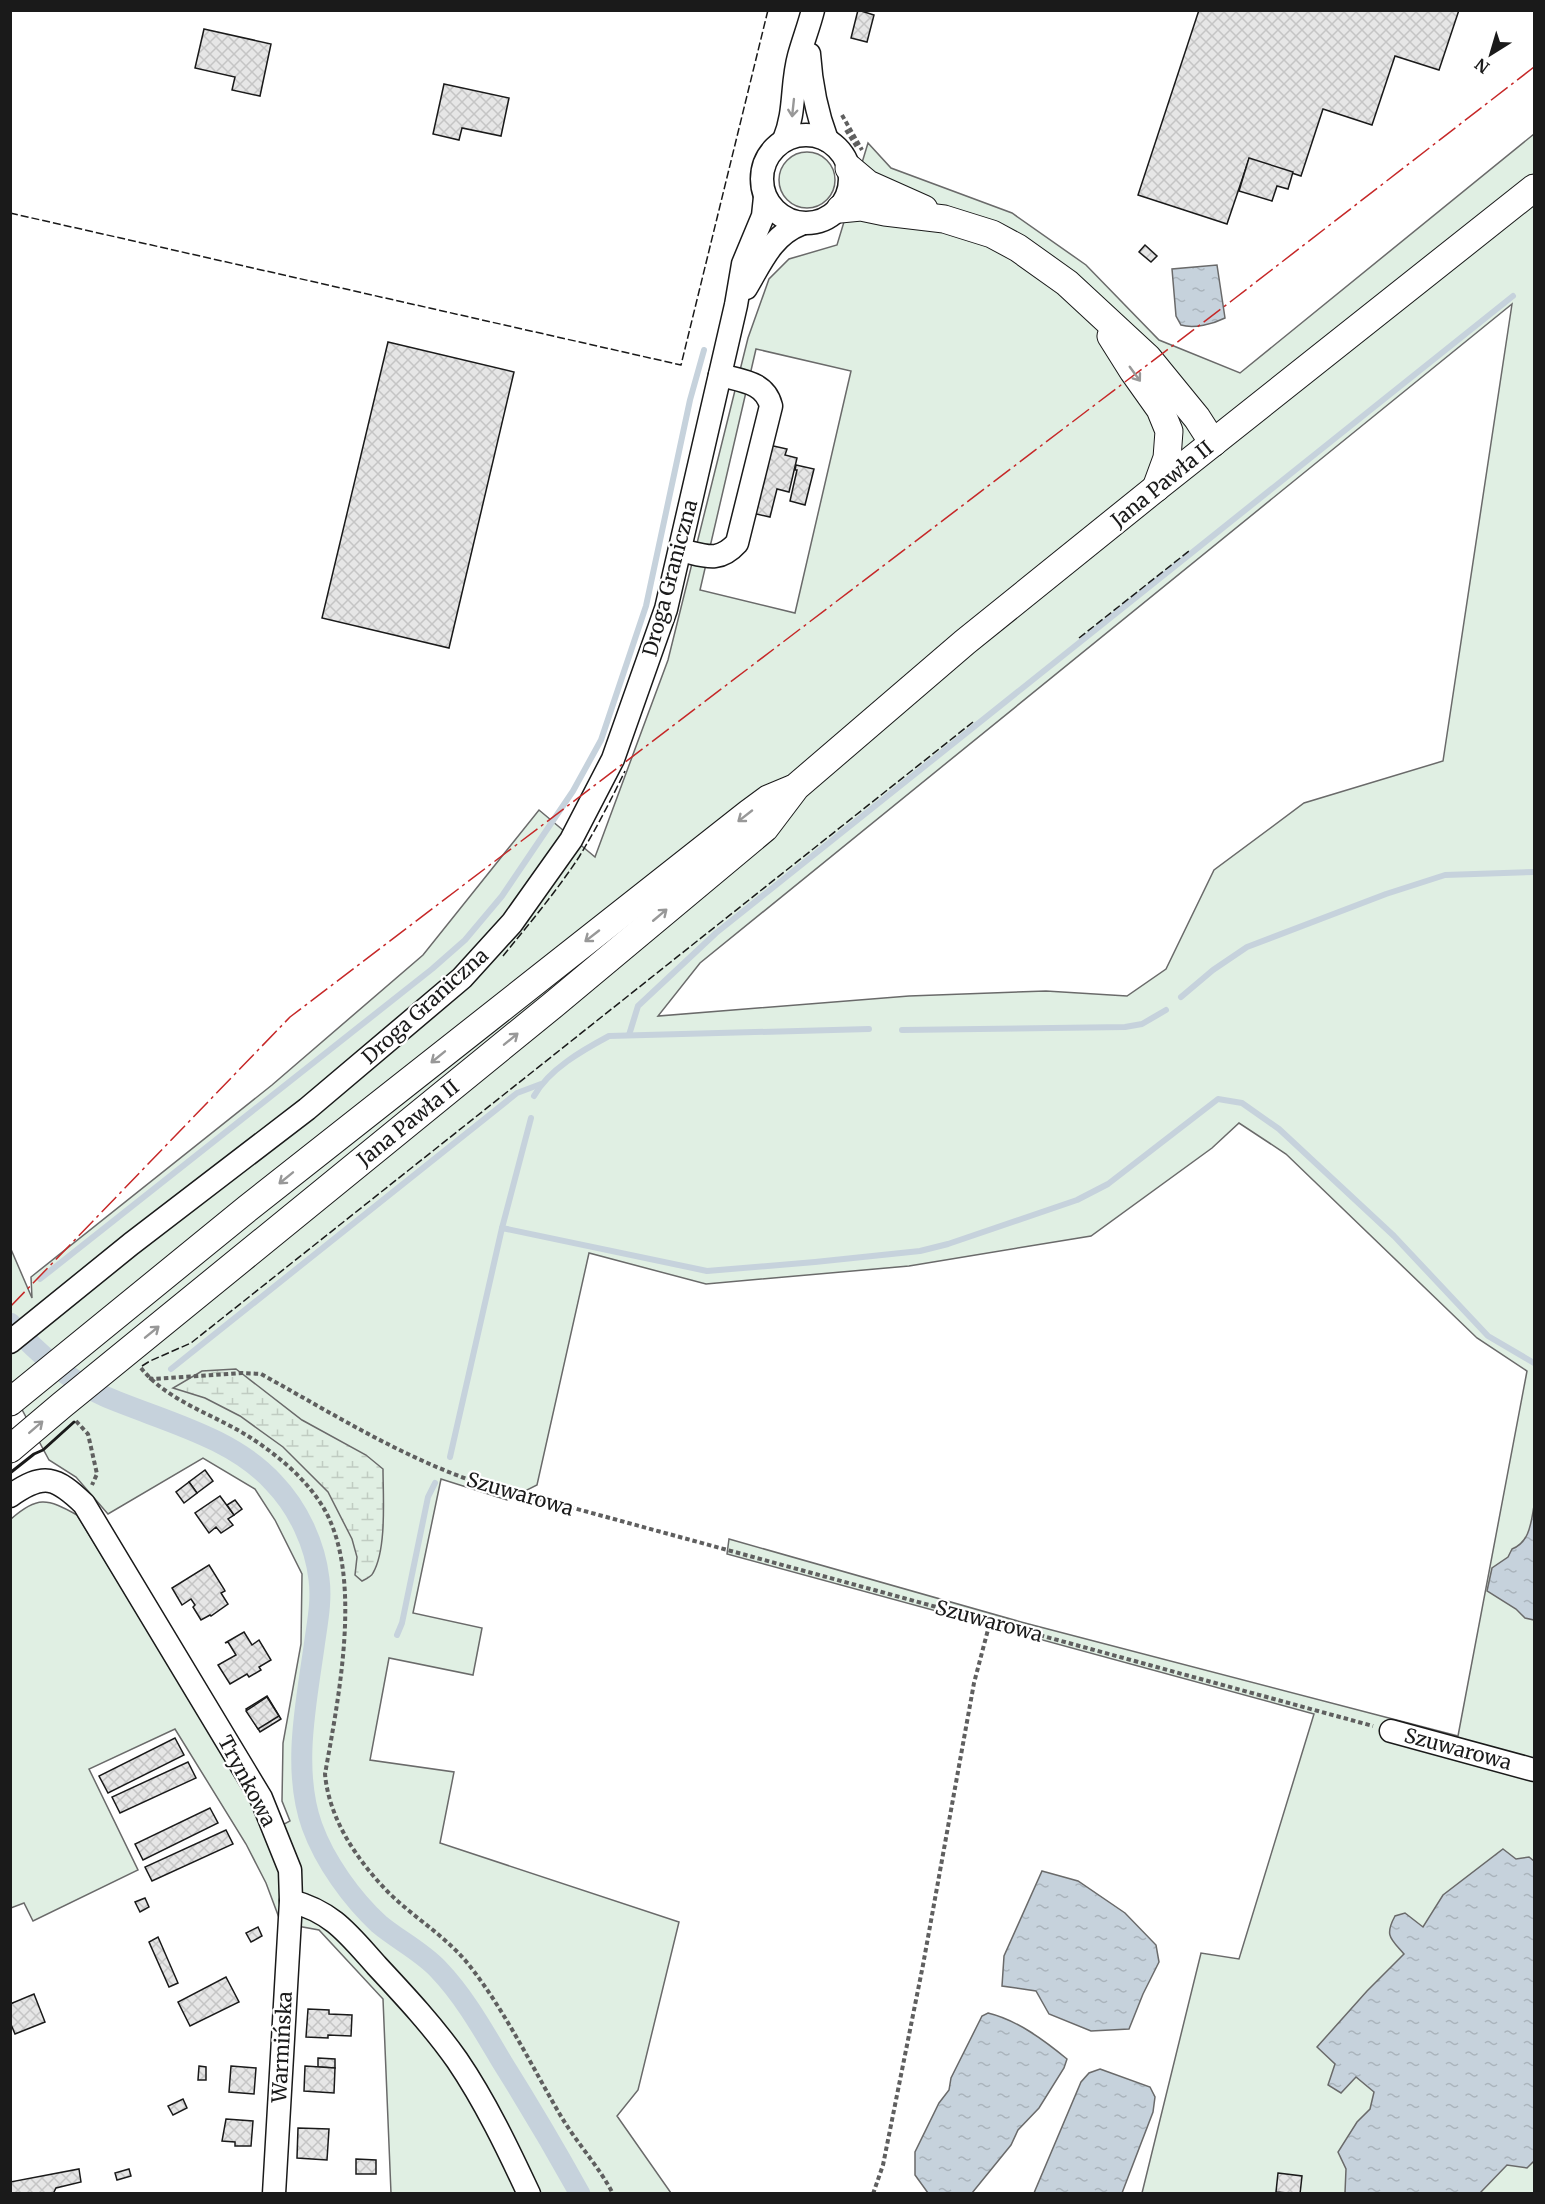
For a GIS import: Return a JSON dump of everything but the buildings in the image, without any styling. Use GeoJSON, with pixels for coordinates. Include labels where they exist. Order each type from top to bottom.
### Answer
{"type":"FeatureCollection","features":[{"type":"Feature","properties":{"kind":"main road"},"geometry":{"type":"LineString","coordinates":[[859,159],[868,184],[944,219]]}},
{"type":"Feature","properties":{"kind":"main road","name":"Jana Pawła II"},"geometry":{"type":"LineString","coordinates":[[10,1449],[70,1414],[107,1369],[765,828],[796,787],[965,642],[1534,188]]}},
{"type":"Feature","properties":{"kind":"main road"},"geometry":{"type":"LineString","coordinates":[[840,209],[861,207],[944,219],[972,226],[1018,248],[1068,283],[1148,358],[1197,418],[1213,443]]}},
{"type":"Feature","properties":{"kind":"main road"},"geometry":{"type":"LineString","coordinates":[[1093,307],[1132,371],[1160,409],[1169,431],[1167,458],[1156,488]]}},
{"type":"Feature","properties":{"kind":"main road","name":"Jana Pawła II"},"geometry":{"type":"LineString","coordinates":[[10,1402],[510,999],[749,813],[768,799],[796,787]]}},
{"type":"Feature","properties":{"kind":"street"},"geometry":{"type":"LineString","coordinates":[[784,140],[791,123],[799,57],[813,10]]}},
{"type":"Feature","properties":{"kind":"street"},"geometry":{"type":"LineString","coordinates":[[807,34],[811,87],[826,140],[844,157],[859,159],[847,196],[840,209],[822,221],[801,224],[786,219],[774,210],[765,198],[761,184],[766,159],[784,140],[805,135],[826,140]]}},
{"type":"Feature","properties":{"kind":"street","name":"Droga Graniczna"},"geometry":{"type":"LineString","coordinates":[[10,1342],[131,1244],[307,1109],[462,978],[512,923],[571,840],[613,759],[640,689],[666,609],[744,264],[763,216],[765,198]]}},
{"type":"Feature","properties":{"kind":"street","name":"Droga Graniczna"},"geometry":{"type":"LineString","coordinates":[[736,304],[769,250],[783,232],[801,224]]}},
{"type":"Feature","properties":{"kind":"street"},"geometry":{"type":"LineString","coordinates":[[680,550],[718,557],[729,552],[737,543],[771,406],[769,395],[760,386],[720,375]]}},
{"type":"Feature","properties":{"kind":"street","name":"Trynkowa"},"geometry":{"type":"LineString","coordinates":[[10,1496],[40,1480],[52,1480],[65,1486],[84,1504],[261,1798],[290,1870],[291,1901]]}},
{"type":"Feature","properties":{"kind":"street","name":"Szuwarowa"},"geometry":{"type":"LineString","coordinates":[[1391,1731],[1534,1770]]}},
{"type":"Feature","properties":{"kind":"street"},"geometry":{"type":"LineString","coordinates":[[291,1901],[312,1906],[340,1925],[419,2011],[458,2061],[529,2193]]}},
{"type":"Feature","properties":{"kind":"street","name":"Warmińska"},"geometry":{"type":"LineString","coordinates":[[274,2193],[291,1901]]}},
{"type":"Feature","properties":{"kind":"path"},"geometry":{"type":"LineString","coordinates":[[836,110],[859,159]]}},
{"type":"Feature","properties":{"kind":"path"},"geometry":{"type":"LineString","coordinates":[[141,1368],[155,1385],[220,1420],[279,1457],[307,1485],[331,1521],[340,1548],[346,1626],[325,1774],[327,1795],[337,1820],[347,1840],[388,1892],[450,1943],[470,1967],[528,2058],[563,2119],[613,2193]]}},
{"type":"Feature","properties":{"kind":"path","name":"Szuwarowa"},"geometry":{"type":"LineString","coordinates":[[148,1378],[261,1374],[375,1440],[444,1471],[547,1502],[1391,1731]]}},
{"type":"Feature","properties":{"kind":"path"},"geometry":{"type":"LineString","coordinates":[[70,1414],[88,1434],[97,1474],[84,1504]]}},
{"type":"Feature","properties":{"kind":"path"},"geometry":{"type":"LineString","coordinates":[[874,2193],[883,2166],[926,1953],[974,1683],[990,1621]]}},
{"type":"Feature","properties":{"kind":"green space"},"geometry":{"type":"Polygon","coordinates":[[[1534,134],[1534,2193],[1142,2193],[1201,1953],[1239,1959],[1314,1714],[727,1554],[729,1539],[1021,1622],[1458,1736],[1527,1371],[1477,1338],[1286,1154],[1239,1123],[1212,1148],[1091,1236],[909,1266],[706,1284],[589,1253],[537,1485],[507,1500],[441,1479],[413,1613],[482,1628],[473,1675],[389,1658],[370,1760],[454,1772],[440,1843],[679,1922],[638,2090],[617,2116],[671,2193],[391,2193],[383,1999],[319,1930],[281,1923],[266,1883],[246,1844],[175,1729],[89,1769],[138,1870],[33,1921],[24,1903],[11,1908],[11,1519],[28,1506],[42,1502],[58,1505],[77,1515],[240,1782],[268,1833],[290,1821],[282,1801],[283,1743],[301,1644],[302,1574],[275,1520],[255,1489],[203,1458],[108,1514],[76,1477],[49,1460],[11,1389],[10,1247],[32,1298],[31,1277],[272,1085],[423,955],[539,810],[595,857],[668,660],[748,338],[769,279],[789,259],[837,245],[868,143],[891,168],[1012,213],[1086,265],[1159,340],[1240,373],[1534,134]],[[1512,304],[700,963],[658,1016],[909,996],[1046,991],[1127,996],[1166,969],[1214,870],[1304,803],[1443,761],[1512,304]],[[756,349],[700,590],[795,613],[851,371],[756,349]]]}},
{"type":"Feature","properties":{"kind":"green space"},"geometry":{"type":"Polygon","coordinates":[[[807,152],[818,154],[827,160],[833,169],[835,180],[833,191],[827,200],[818,206],[807,208],[796,206],[787,200],[781,191],[779,180],[781,169],[787,160],[796,154],[807,152]]]}},
{"type":"Feature","properties":{"kind":"green space"},"geometry":{"type":"Polygon","coordinates":[[[236,1369],[302,1420],[366,1455],[383,1469],[382,1537],[377,1563],[368,1578],[362,1581],[355,1575],[357,1557],[352,1539],[328,1492],[283,1447],[240,1416],[205,1398],[173,1388],[202,1371],[236,1369]]]}},
{"type":"Feature","properties":{"kind":"water"},"geometry":{"type":"Polygon","coordinates":[[[1217,265],[1225,318],[1203,325],[1181,325],[1176,316],[1172,269],[1217,265]]]}},
{"type":"Feature","properties":{"kind":"water"},"geometry":{"type":"Polygon","coordinates":[[[1534,1506],[1534,1620],[1525,1618],[1516,1609],[1487,1591],[1492,1568],[1508,1557],[1512,1549],[1523,1542],[1526,1537],[1534,1506]]]}},
{"type":"Feature","properties":{"kind":"water"},"geometry":{"type":"Polygon","coordinates":[[[1503,1849],[1516,1859],[1529,1857],[1534,1861],[1534,2161],[1527,2168],[1507,2165],[1480,2193],[1345,2193],[1346,2169],[1338,2152],[1357,2122],[1370,2109],[1374,2092],[1356,2077],[1341,2093],[1328,2085],[1335,2064],[1317,2047],[1404,1954],[1390,1937],[1390,1928],[1395,1916],[1405,1913],[1423,1927],[1443,1895],[1503,1849]]]}},
{"type":"Feature","properties":{"kind":"water"},"geometry":{"type":"Polygon","coordinates":[[[1042,1871],[1078,1881],[1125,1913],[1156,1945],[1159,1962],[1129,2029],[1091,2031],[1049,2014],[1036,1991],[1002,1986],[1004,1956],[1042,1871]]]}},
{"type":"Feature","properties":{"kind":"water"},"geometry":{"type":"Polygon","coordinates":[[[988,2013],[1009,2020],[1049,2045],[1067,2059],[1064,2068],[1039,2108],[1018,2130],[1011,2145],[972,2193],[928,2193],[915,2175],[915,2152],[939,2103],[949,2090],[951,2078],[982,2016],[988,2013]]]}},
{"type":"Feature","properties":{"kind":"water"},"geometry":{"type":"Polygon","coordinates":[[[1100,2069],[1150,2087],[1155,2097],[1153,2112],[1122,2193],[1034,2193],[1081,2082],[1089,2073],[1100,2069]]]}},
{"type":"Feature","properties":{"kind":"waterway"},"geometry":{"type":"LineString","coordinates":[[629,1035],[638,1006],[716,933],[1513,296]]}},
{"type":"Feature","properties":{"kind":"waterway"},"geometry":{"type":"LineString","coordinates":[[40,1279],[432,969],[465,940],[502,896],[573,791],[601,740],[646,606],[690,400],[704,350]]}},
{"type":"Feature","properties":{"kind":"waterway"},"geometry":{"type":"LineString","coordinates":[[1181,997],[1213,970],[1247,947],[1386,894],[1445,875],[1534,872]]}},
{"type":"Feature","properties":{"kind":"waterway"},"geometry":{"type":"LineString","coordinates":[[902,1030],[1125,1027],[1142,1024],[1166,1010]]}},
{"type":"Feature","properties":{"kind":"waterway"},"geometry":{"type":"LineString","coordinates":[[534,1096],[540,1086],[557,1069],[609,1036],[869,1029]]}},
{"type":"Feature","properties":{"kind":"waterway"},"geometry":{"type":"LineString","coordinates":[[171,1369],[517,1093],[541,1084]]}},
{"type":"Feature","properties":{"kind":"waterway"},"geometry":{"type":"LineString","coordinates":[[450,1457],[502,1228],[707,1271],[920,1251],[948,1244],[1077,1200],[1108,1184],[1218,1099],[1242,1103],[1279,1129],[1394,1236],[1488,1336],[1534,1363]]}},
{"type":"Feature","properties":{"kind":"waterway"},"geometry":{"type":"LineString","coordinates":[[502,1228],[531,1118]]}},
{"type":"Feature","properties":{"kind":"waterway"},"geometry":{"type":"LineString","coordinates":[[10,1323],[31,1345],[77,1382],[125,1405],[194,1431],[237,1453],[274,1483],[291,1504],[304,1527],[314,1553],[320,1588],[319,1613],[302,1737],[303,1782],[312,1826],[324,1853],[340,1879],[369,1914],[386,1930],[431,1963],[456,1990],[488,2038],[580,2194]]}},
{"type":"Feature","properties":{"kind":"waterway"},"geometry":{"type":"LineString","coordinates":[[397,1635],[402,1623],[428,1497],[435,1483]]}},
{"type":"Feature","properties":{"kind":"fence"},"geometry":{"type":"LineString","coordinates":[[10,213],[681,365],[768,10]]}},
{"type":"Feature","properties":{"kind":"fence"},"geometry":{"type":"LineString","coordinates":[[1079,638],[1189,551]]}},
{"type":"Feature","properties":{"kind":"fence"},"geometry":{"type":"LineString","coordinates":[[142,1366],[191,1343],[973,722]]}},
{"type":"Feature","properties":{"kind":"fence"},"geometry":{"type":"LineString","coordinates":[[503,956],[579,857],[625,771]]}},
{"type":"Feature","properties":{"kind":"wall"},"geometry":{"type":"LineString","coordinates":[[10,1473],[34,1454],[43,1450],[74,1422]]}},
{"type":"Feature","properties":{"kind":"power"},"geometry":{"type":"LineString","coordinates":[[10,1307],[290,1017],[1234,299],[1534,67]]}}]}
